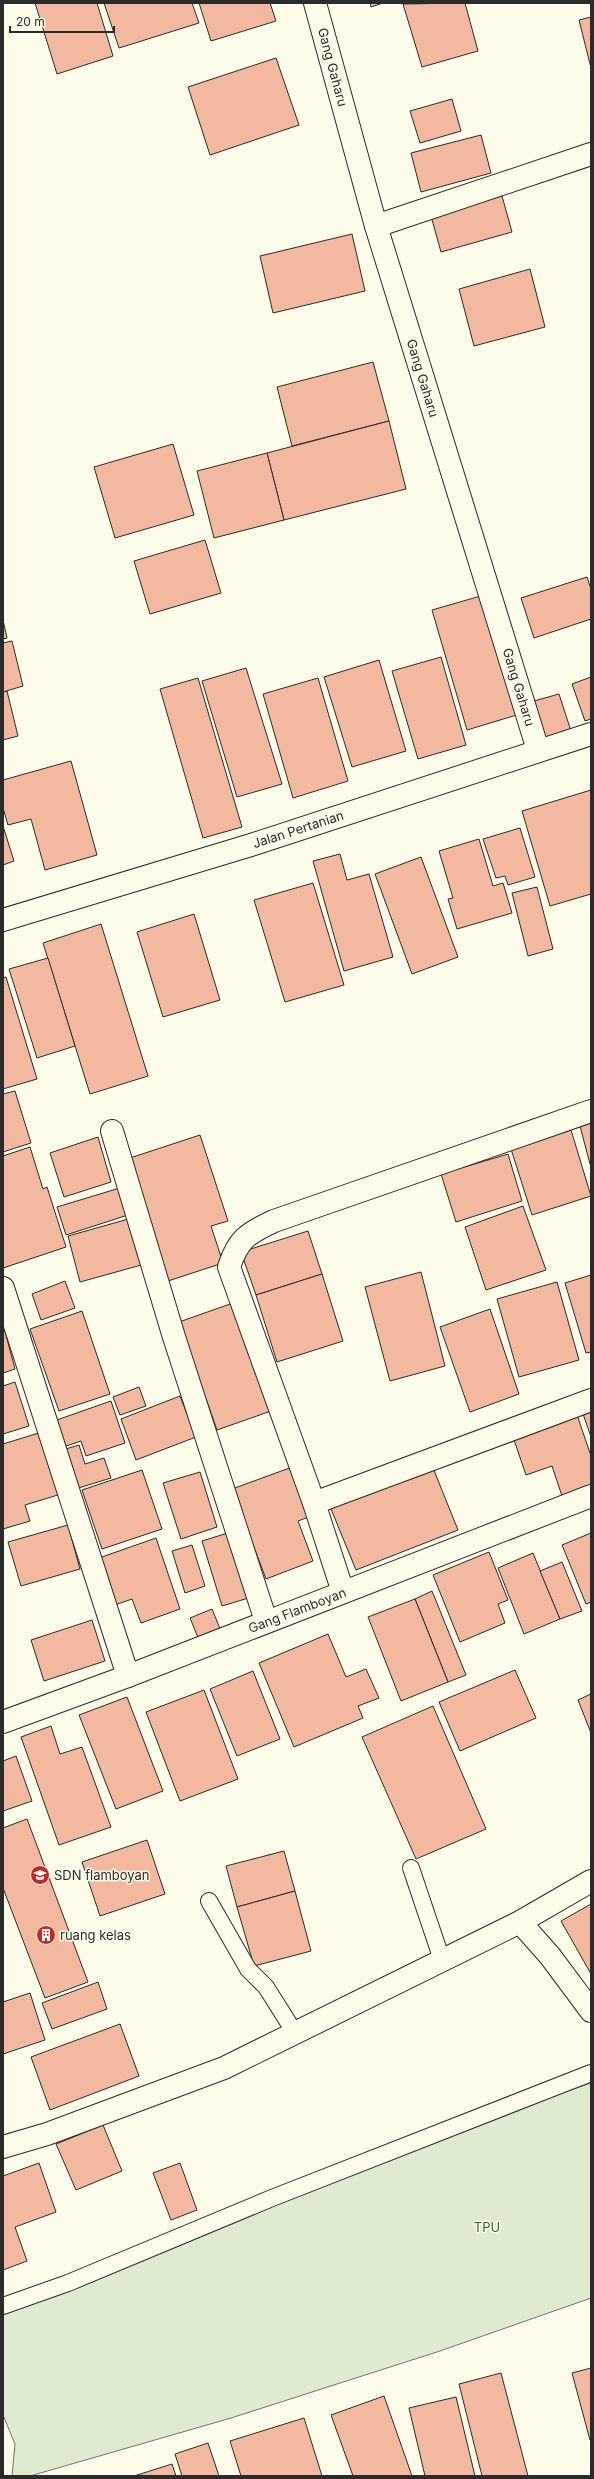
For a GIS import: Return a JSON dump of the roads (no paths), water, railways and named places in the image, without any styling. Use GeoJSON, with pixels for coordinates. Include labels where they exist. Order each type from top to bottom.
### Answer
{"type":"FeatureCollection","features":[{"type":"Feature","properties":{"kind":"street","name":"Gang Gaharu"},"geometry":{"type":"LineString","coordinates":[[315,3],[376,226],[538,750]]}},
{"type":"Feature","properties":{"kind":"street"},"geometry":{"type":"LineString","coordinates":[[376,226],[591,154]]}},
{"type":"Feature","properties":{"kind":"street","name":"Jalan Pertanian"},"geometry":{"type":"LineString","coordinates":[[3,920],[251,845],[538,750],[591,734]]}},
{"type":"Feature","properties":{"kind":"street"},"geometry":{"type":"LineString","coordinates":[[343,1592],[314,1503],[229,1267],[234,1251],[243,1237],[274,1221],[591,1111]]}},
{"type":"Feature","properties":{"kind":"street"},"geometry":{"type":"LineString","coordinates":[[112,1131],[174,1337],[266,1621]]}},
{"type":"Feature","properties":{"kind":"street"},"geometry":{"type":"LineString","coordinates":[[3,1288],[128,1676]]}},
{"type":"Feature","properties":{"kind":"street"},"geometry":{"type":"LineString","coordinates":[[314,1503],[591,1400]]}},
{"type":"Feature","properties":{"kind":"street","name":"Gang Flamboyan"},"geometry":{"type":"LineString","coordinates":[[3,1722],[128,1676],[266,1621],[591,1496]]}},
{"type":"Feature","properties":{"kind":"street"},"geometry":{"type":"LineString","coordinates":[[3,2147],[47,2134],[224,2068],[520,1922],[591,1881]]}},
{"type":"Feature","properties":{"kind":"street"},"geometry":{"type":"LineString","coordinates":[[520,1922],[550,1956],[591,2011]]}},
{"type":"Feature","properties":{"kind":"lane"},"geometry":{"type":"LineString","coordinates":[[411,1868],[442,1960]]}},
{"type":"Feature","properties":{"kind":"lane"},"geometry":{"type":"LineString","coordinates":[[209,1901],[248,1969],[266,1987],[295,2033]]}},
{"type":"Feature","properties":{"kind":"lane"},"geometry":{"type":"LineString","coordinates":[[3,2306],[68,2283],[279,2195],[591,2073]]}},
{"type":"Feature","properties":{"kind":"place","name":"SDN flamboyan"},"geometry":{"type":"Point","coordinates":[40,1875]}},
{"type":"Feature","properties":{"kind":"place","name":"ruang kelas"},"geometry":{"type":"Point","coordinates":[46,1935]}},
{"type":"Feature","properties":{"kind":"park label","name":"TPU"},"geometry":{"type":"Point","coordinates":[487,2227]}}]}
